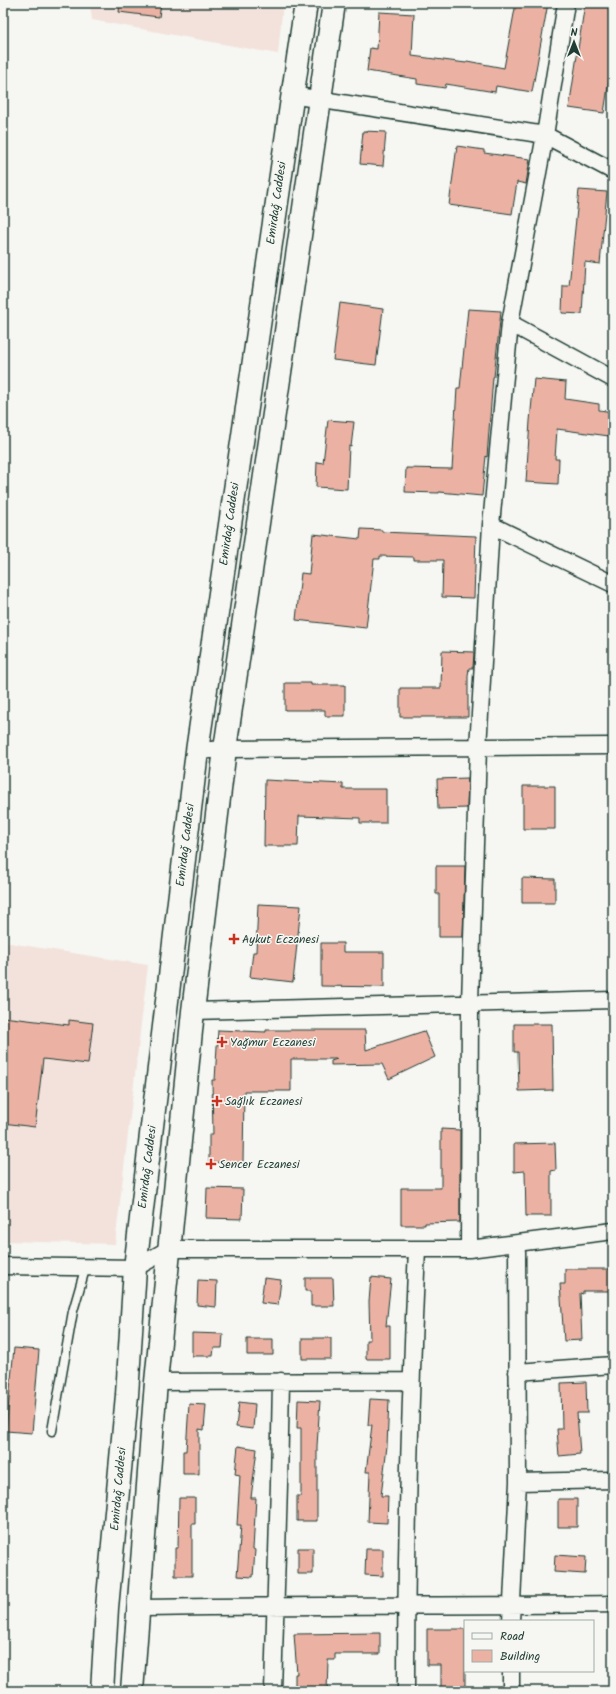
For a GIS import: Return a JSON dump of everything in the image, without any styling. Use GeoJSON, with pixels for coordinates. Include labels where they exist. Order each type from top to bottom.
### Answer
{"type":"FeatureCollection","features":[{"type":"Feature","properties":{"kind":"main road","name":"Emirdağ Caddesi"},"geometry":{"type":"LineString","coordinates":[[102,1691],[106,1608],[127,1395],[135,1268],[197,751],[291,95],[306,3]]}},
{"type":"Feature","properties":{"kind":"main road"},"geometry":{"type":"LineString","coordinates":[[132,1691],[156,1382],[193,1011],[225,749],[334,3]]}},
{"type":"Feature","properties":{"kind":"street"},"geometry":{"type":"LineString","coordinates":[[469,1249],[470,1003],[478,748],[491,525],[510,323],[545,135],[566,3]]}},
{"type":"Feature","properties":{"kind":"street"},"geometry":{"type":"LineString","coordinates":[[291,95],[545,135],[613,171]]}},
{"type":"Feature","properties":{"kind":"street"},"geometry":{"type":"LineString","coordinates":[[510,323],[613,380]]}},
{"type":"Feature","properties":{"kind":"street"},"geometry":{"type":"LineString","coordinates":[[491,525],[613,584]]}},
{"type":"Feature","properties":{"kind":"street"},"geometry":{"type":"LineString","coordinates":[[197,751],[225,749],[613,746]]}},
{"type":"Feature","properties":{"kind":"street"},"geometry":{"type":"LineString","coordinates":[[193,1011],[613,1000]]}},
{"type":"Feature","properties":{"kind":"street"},"geometry":{"type":"LineString","coordinates":[[3,1266],[86,1266],[135,1268],[169,1249],[469,1249],[613,1231]]}},
{"type":"Feature","properties":{"kind":"street"},"geometry":{"type":"LineString","coordinates":[[511,1613],[518,1482],[517,1243]]}},
{"type":"Feature","properties":{"kind":"street"},"geometry":{"type":"LineString","coordinates":[[406,1691],[406,1604],[411,1381],[417,1250]]}},
{"type":"Feature","properties":{"kind":"street"},"geometry":{"type":"LineString","coordinates":[[517,1372],[613,1365]]}},
{"type":"Feature","properties":{"kind":"street"},"geometry":{"type":"LineString","coordinates":[[273,1691],[281,1381]]}},
{"type":"Feature","properties":{"kind":"street"},"geometry":{"type":"LineString","coordinates":[[156,1382],[411,1381]]}},
{"type":"Feature","properties":{"kind":"street"},"geometry":{"type":"LineString","coordinates":[[518,1482],[613,1480]]}},
{"type":"Feature","properties":{"kind":"street"},"geometry":{"type":"LineString","coordinates":[[138,1608],[406,1604],[511,1613],[613,1604]]}},
{"type":"Feature","properties":{"kind":"street"},"geometry":{"type":"LineString","coordinates":[[511,1672],[511,1691]]}},
{"type":"Feature","properties":{"kind":"lane"},"geometry":{"type":"LineString","coordinates":[[52,1431],[73,1311],[86,1266]]}},
{"type":"Feature","properties":{"kind":"shaded area"},"geometry":{"type":"Polygon","coordinates":[[[90,3],[283,3],[278,54],[92,20],[90,3]]]}},
{"type":"Feature","properties":{"kind":"shaded area"},"geometry":{"type":"Polygon","coordinates":[[[3,942],[148,965],[115,1244],[3,1241],[3,942]]]}},
{"type":"Feature","properties":{"kind":"building"},"geometry":{"type":"Polygon","coordinates":[[[120,3],[161,3],[159,17],[119,12],[120,3]]]}},
{"type":"Feature","properties":{"kind":"building"},"geometry":{"type":"Polygon","coordinates":[[[516,3],[548,3],[532,92],[496,86],[495,92],[446,84],[445,88],[417,84],[417,79],[367,71],[370,48],[377,49],[379,12],[414,14],[412,56],[466,63],[467,61],[504,68],[516,3]]]}},
{"type":"Feature","properties":{"kind":"building"},"geometry":{"type":"Polygon","coordinates":[[[585,3],[613,3],[613,54],[604,113],[569,108],[585,3]]]}},
{"type":"Feature","properties":{"kind":"building"},"geometry":{"type":"Polygon","coordinates":[[[363,131],[386,132],[383,166],[360,164],[363,131]]]}},
{"type":"Feature","properties":{"kind":"building"},"geometry":{"type":"Polygon","coordinates":[[[457,146],[484,150],[484,153],[530,159],[526,184],[517,182],[512,214],[449,205],[457,146]]]}},
{"type":"Feature","properties":{"kind":"building"},"geometry":{"type":"Polygon","coordinates":[[[579,190],[607,192],[600,264],[585,262],[582,314],[562,313],[563,286],[569,286],[579,190]]]}},
{"type":"Feature","properties":{"kind":"building"},"geometry":{"type":"Polygon","coordinates":[[[340,303],[383,309],[376,365],[333,360],[340,303]]]}},
{"type":"Feature","properties":{"kind":"building"},"geometry":{"type":"Polygon","coordinates":[[[468,309],[501,311],[493,377],[487,457],[486,456],[482,496],[439,492],[405,492],[406,468],[452,469],[457,388],[460,388],[468,309]]]}},
{"type":"Feature","properties":{"kind":"building"},"geometry":{"type":"Polygon","coordinates":[[[534,379],[566,382],[565,399],[599,404],[599,410],[613,412],[609,436],[557,429],[555,459],[559,459],[558,484],[526,482],[534,379]]]}},
{"type":"Feature","properties":{"kind":"building"},"geometry":{"type":"Polygon","coordinates":[[[328,420],[354,422],[351,447],[349,446],[347,489],[316,487],[317,462],[323,463],[328,420]]]}},
{"type":"Feature","properties":{"kind":"building"},"geometry":{"type":"Polygon","coordinates":[[[361,529],[382,530],[382,532],[476,536],[474,598],[442,597],[443,560],[414,560],[414,557],[380,556],[380,559],[374,559],[366,628],[296,620],[301,573],[309,574],[313,534],[360,539],[361,529]]]}},
{"type":"Feature","properties":{"kind":"building"},"geometry":{"type":"Polygon","coordinates":[[[442,651],[474,652],[473,668],[469,668],[468,676],[468,717],[400,717],[400,688],[441,688],[442,651]]]}},
{"type":"Feature","properties":{"kind":"building"},"geometry":{"type":"Polygon","coordinates":[[[285,683],[345,685],[345,716],[325,716],[325,710],[285,710],[285,683]]]}},
{"type":"Feature","properties":{"kind":"building"},"geometry":{"type":"Polygon","coordinates":[[[468,778],[467,808],[438,809],[437,779],[468,778]]]}},
{"type":"Feature","properties":{"kind":"building"},"geometry":{"type":"Polygon","coordinates":[[[265,780],[343,784],[343,789],[386,789],[386,823],[360,823],[360,818],[299,816],[298,846],[264,846],[265,780]]]}},
{"type":"Feature","properties":{"kind":"building"},"geometry":{"type":"Polygon","coordinates":[[[523,786],[555,786],[555,829],[523,829],[523,786]]]}},
{"type":"Feature","properties":{"kind":"building"},"geometry":{"type":"Polygon","coordinates":[[[436,866],[465,866],[463,937],[439,937],[439,894],[436,894],[436,866]]]}},
{"type":"Feature","properties":{"kind":"building"},"geometry":{"type":"Polygon","coordinates":[[[522,878],[555,879],[555,903],[522,903],[522,878]]]}},
{"type":"Feature","properties":{"kind":"building"},"geometry":{"type":"Polygon","coordinates":[[[258,904],[301,906],[293,982],[250,977],[253,952],[256,952],[258,904]]]}},
{"type":"Feature","properties":{"kind":"building"},"geometry":{"type":"Polygon","coordinates":[[[321,943],[343,943],[343,952],[384,952],[384,987],[321,986],[321,943]]]}},
{"type":"Feature","properties":{"kind":"building"},"geometry":{"type":"Polygon","coordinates":[[[3,1017],[69,1025],[69,1020],[93,1023],[88,1064],[43,1059],[35,1127],[3,1123],[3,1017]]]}},
{"type":"Feature","properties":{"kind":"building"},"geometry":{"type":"Polygon","coordinates":[[[514,1024],[552,1024],[553,1090],[519,1091],[518,1052],[514,1052],[514,1024]]]}},
{"type":"Feature","properties":{"kind":"building"},"geometry":{"type":"Polygon","coordinates":[[[218,1030],[266,1032],[266,1030],[365,1030],[366,1050],[424,1031],[435,1057],[389,1079],[382,1064],[331,1065],[331,1061],[337,1059],[291,1059],[291,1091],[244,1091],[243,1163],[209,1162],[209,1135],[213,1135],[212,1080],[215,1080],[218,1030]]]}},
{"type":"Feature","properties":{"kind":"building"},"geometry":{"type":"Polygon","coordinates":[[[441,1129],[460,1130],[460,1222],[425,1223],[425,1225],[401,1225],[401,1188],[441,1188],[441,1129]]]}},
{"type":"Feature","properties":{"kind":"building"},"geometry":{"type":"Polygon","coordinates":[[[555,1143],[556,1170],[551,1171],[551,1216],[526,1216],[525,1171],[514,1172],[514,1144],[555,1143]]]}},
{"type":"Feature","properties":{"kind":"building"},"geometry":{"type":"Polygon","coordinates":[[[207,1188],[243,1189],[242,1219],[206,1218],[207,1188]]]}},
{"type":"Feature","properties":{"kind":"building"},"geometry":{"type":"Polygon","coordinates":[[[565,1269],[613,1269],[613,1291],[583,1291],[583,1294],[580,1293],[582,1340],[564,1341],[560,1284],[565,1284],[565,1269]]]}},
{"type":"Feature","properties":{"kind":"building"},"geometry":{"type":"Polygon","coordinates":[[[371,1277],[391,1279],[386,1326],[390,1326],[390,1359],[366,1359],[366,1340],[370,1340],[369,1302],[371,1277]]]}},
{"type":"Feature","properties":{"kind":"building"},"geometry":{"type":"Polygon","coordinates":[[[264,1278],[281,1280],[278,1305],[261,1303],[264,1278]]]}},
{"type":"Feature","properties":{"kind":"building"},"geometry":{"type":"Polygon","coordinates":[[[305,1278],[333,1278],[334,1306],[311,1306],[311,1291],[305,1291],[305,1278]]]}},
{"type":"Feature","properties":{"kind":"building"},"geometry":{"type":"Polygon","coordinates":[[[198,1280],[217,1281],[216,1307],[197,1305],[198,1280]]]}},
{"type":"Feature","properties":{"kind":"building"},"geometry":{"type":"Polygon","coordinates":[[[192,1333],[223,1334],[222,1348],[214,1348],[213,1356],[192,1356],[192,1333]]]}},
{"type":"Feature","properties":{"kind":"building"},"geometry":{"type":"Polygon","coordinates":[[[302,1338],[331,1338],[331,1359],[302,1359],[302,1338]]]}},
{"type":"Feature","properties":{"kind":"building"},"geometry":{"type":"Polygon","coordinates":[[[247,1339],[273,1339],[273,1355],[247,1355],[247,1339]]]}},
{"type":"Feature","properties":{"kind":"building"},"geometry":{"type":"Polygon","coordinates":[[[14,1348],[39,1350],[32,1433],[6,1431],[14,1348]]]}},
{"type":"Feature","properties":{"kind":"building"},"geometry":{"type":"Polygon","coordinates":[[[586,1382],[587,1413],[577,1413],[580,1454],[559,1456],[557,1429],[562,1429],[561,1383],[586,1382]]]}},
{"type":"Feature","properties":{"kind":"building"},"geometry":{"type":"Polygon","coordinates":[[[370,1399],[389,1400],[387,1446],[381,1496],[388,1496],[387,1523],[368,1522],[370,1472],[366,1472],[372,1425],[368,1425],[370,1399]]]}},
{"type":"Feature","properties":{"kind":"building"},"geometry":{"type":"Polygon","coordinates":[[[298,1400],[320,1401],[317,1446],[317,1521],[297,1521],[297,1496],[301,1496],[301,1428],[297,1428],[298,1400]]]}},
{"type":"Feature","properties":{"kind":"building"},"geometry":{"type":"Polygon","coordinates":[[[239,1402],[255,1404],[253,1429],[236,1427],[239,1402]]]}},
{"type":"Feature","properties":{"kind":"building"},"geometry":{"type":"Polygon","coordinates":[[[189,1404],[206,1405],[204,1430],[199,1429],[199,1474],[183,1474],[183,1451],[186,1451],[189,1404]]]}},
{"type":"Feature","properties":{"kind":"building"},"geometry":{"type":"Polygon","coordinates":[[[238,1446],[257,1449],[251,1498],[256,1498],[253,1577],[237,1576],[241,1525],[237,1525],[240,1475],[235,1474],[238,1446]]]}},
{"type":"Feature","properties":{"kind":"building"},"geometry":{"type":"Polygon","coordinates":[[[179,1498],[195,1498],[195,1524],[192,1524],[192,1576],[175,1576],[175,1548],[178,1548],[179,1498]]]}},
{"type":"Feature","properties":{"kind":"building"},"geometry":{"type":"Polygon","coordinates":[[[558,1499],[577,1499],[577,1527],[558,1527],[558,1499]]]}},
{"type":"Feature","properties":{"kind":"building"},"geometry":{"type":"Polygon","coordinates":[[[298,1548],[313,1548],[313,1574],[298,1574],[298,1548]]]}},
{"type":"Feature","properties":{"kind":"building"},"geometry":{"type":"Polygon","coordinates":[[[366,1549],[383,1549],[383,1576],[365,1575],[366,1549]]]}},
{"type":"Feature","properties":{"kind":"building"},"geometry":{"type":"Polygon","coordinates":[[[555,1555],[586,1557],[585,1574],[554,1572],[555,1555]]]}},
{"type":"Feature","properties":{"kind":"building"},"geometry":{"type":"Polygon","coordinates":[[[427,1629],[464,1629],[465,1691],[441,1691],[441,1665],[427,1665],[427,1629]]]}},
{"type":"Feature","properties":{"kind":"building"},"geometry":{"type":"Polygon","coordinates":[[[380,1633],[380,1654],[335,1654],[335,1660],[328,1660],[327,1691],[301,1691],[301,1687],[295,1687],[295,1674],[297,1674],[294,1634],[380,1633]]]}},
{"type":"Feature","properties":{"kind":"place","name":"Aykut Eczanesi"},"geometry":{"type":"Point","coordinates":[234,939]}},
{"type":"Feature","properties":{"kind":"place","name":"Yağmur Eczanesi"},"geometry":{"type":"Point","coordinates":[222,1042]}},
{"type":"Feature","properties":{"kind":"place","name":"Sağlık Eczanesi"},"geometry":{"type":"Point","coordinates":[217,1101]}},
{"type":"Feature","properties":{"kind":"place","name":"Sencer Eczanesi"},"geometry":{"type":"Point","coordinates":[211,1164]}}]}
